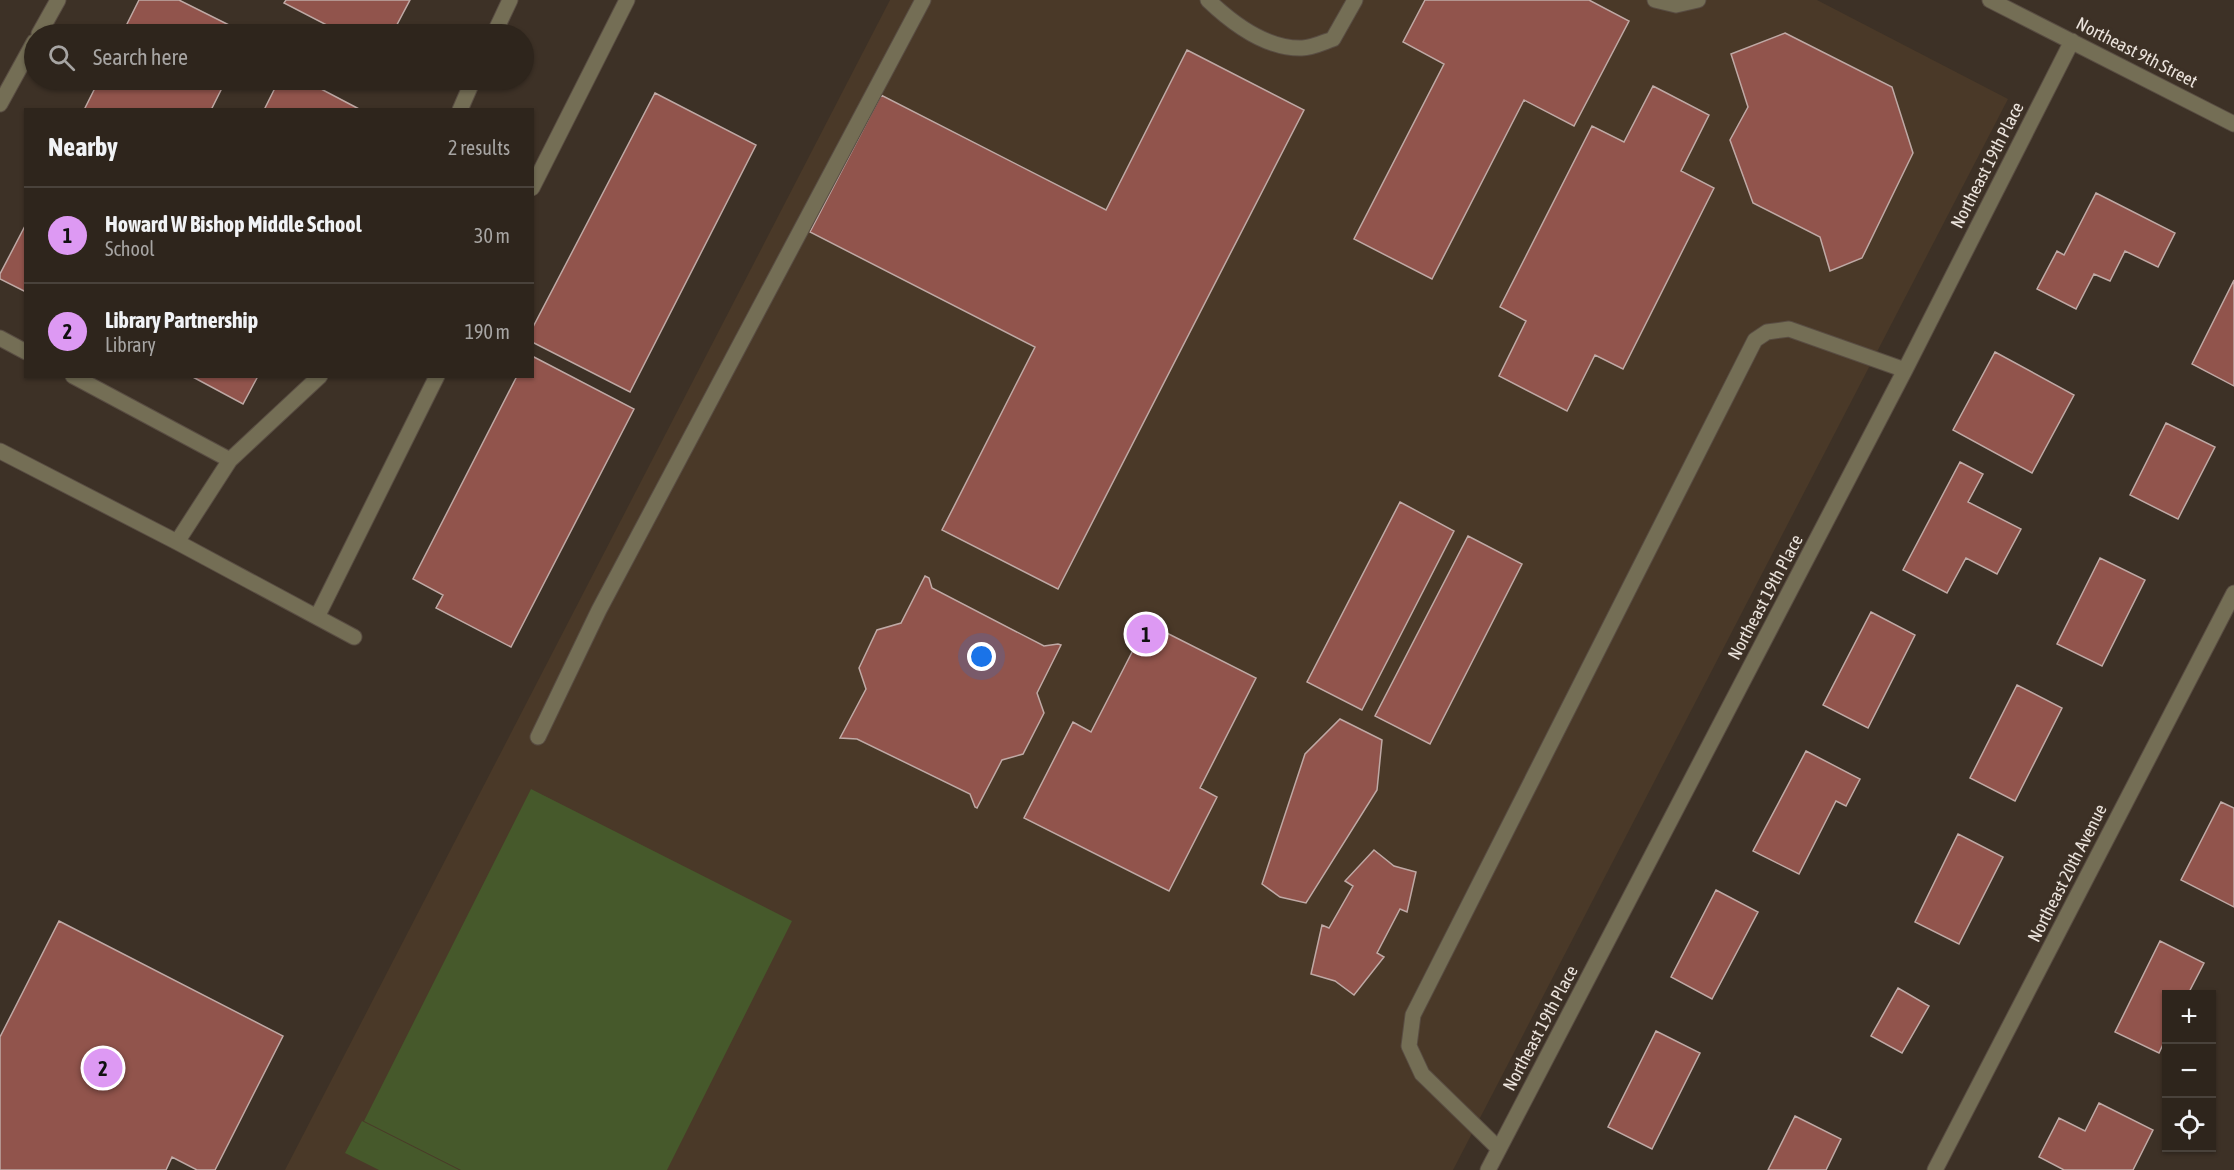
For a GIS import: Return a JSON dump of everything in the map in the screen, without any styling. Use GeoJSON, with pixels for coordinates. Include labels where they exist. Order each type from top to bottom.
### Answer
{"type":"FeatureCollection","features":[{"type":"Feature","properties":{"kind":"street"},"geometry":{"type":"LineString","coordinates":[[45,24],[58,0]]}},
{"type":"Feature","properties":{"kind":"street"},"geometry":{"type":"LineString","coordinates":[[499,24],[510,0]]}},
{"type":"Feature","properties":{"kind":"street"},"geometry":{"type":"LineString","coordinates":[[534,184],[627,0]]}},
{"type":"Feature","properties":{"kind":"street"},"geometry":{"type":"LineString","coordinates":[[538,737],[600,610],[923,0]]}},
{"type":"Feature","properties":{"kind":"street"},"geometry":{"type":"LineString","coordinates":[[1208,0],[1226,17],[1267,42],[1302,48],[1334,39],[1355,0]]}},
{"type":"Feature","properties":{"kind":"street"},"geometry":{"type":"LineString","coordinates":[[1655,0],[1676,5],[1698,0]]}},
{"type":"Feature","properties":{"kind":"street","name":"Northeast 9th Street"},"geometry":{"type":"LineString","coordinates":[[1990,0],[2234,124]]}},
{"type":"Feature","properties":{"kind":"street","name":"Northeast 19th Place"},"geometry":{"type":"LineString","coordinates":[[1488,1170],[1905,370],[2072,41]]}},
{"type":"Feature","properties":{"kind":"street"},"geometry":{"type":"LineString","coordinates":[[0,104],[24,60]]}},
{"type":"Feature","properties":{"kind":"street"},"geometry":{"type":"LineString","coordinates":[[461,108],[469,90]]}},
{"type":"Feature","properties":{"kind":"street"},"geometry":{"type":"LineString","coordinates":[[1499,1149],[1422,1074],[1409,1046],[1413,1015],[1755,340],[1767,332],[1789,329],[1905,370]]}},
{"type":"Feature","properties":{"kind":"street"},"geometry":{"type":"LineString","coordinates":[[0,338],[24,351]]}},
{"type":"Feature","properties":{"kind":"street"},"geometry":{"type":"LineString","coordinates":[[77,378],[230,460]]}},
{"type":"Feature","properties":{"kind":"street"},"geometry":{"type":"LineString","coordinates":[[177,542],[230,460],[318,378]]}},
{"type":"Feature","properties":{"kind":"street"},"geometry":{"type":"LineString","coordinates":[[317,617],[436,378]]}},
{"type":"Feature","properties":{"kind":"street"},"geometry":{"type":"LineString","coordinates":[[0,451],[354,637]]}},
{"type":"Feature","properties":{"kind":"street","name":"Northeast 20th Avenue"},"geometry":{"type":"LineString","coordinates":[[1935,1170],[2234,593]]}},
{"type":"Feature","properties":{"kind":"shaded area"},"geometry":{"type":"Polygon","coordinates":[[[890,0],[1817,0],[2008,99],[1453,1170],[285,1170],[890,0]]]}},
{"type":"Feature","properties":{"kind":"green space"},"geometry":{"type":"Polygon","coordinates":[[[531,789],[792,921],[667,1170],[461,1170],[364,1121],[531,789]]]}},
{"type":"Feature","properties":{"kind":"green space"},"geometry":{"type":"Polygon","coordinates":[[[362,1121],[459,1170],[379,1170],[345,1153],[362,1121]]]}},
{"type":"Feature","properties":{"kind":"building"},"geometry":{"type":"Polygon","coordinates":[[[139,0],[179,0],[227,24],[127,24],[139,0]]]}},
{"type":"Feature","properties":{"kind":"building"},"geometry":{"type":"Polygon","coordinates":[[[286,0],[410,0],[397,24],[325,24],[284,3],[286,0]]]}},
{"type":"Feature","properties":{"kind":"building"},"geometry":{"type":"Polygon","coordinates":[[[1425,0],[1589,0],[1629,21],[1574,126],[1524,100],[1432,279],[1354,239],[1444,64],[1403,42],[1425,0]]]}},
{"type":"Feature","properties":{"kind":"building"},"geometry":{"type":"Polygon","coordinates":[[[1785,33],[1892,87],[1913,153],[1862,258],[1830,271],[1820,237],[1753,203],[1730,140],[1748,107],[1731,54],[1785,33]]]}},
{"type":"Feature","properties":{"kind":"building"},"geometry":{"type":"Polygon","coordinates":[[[1187,50],[1304,110],[1058,589],[942,530],[1035,347],[810,232],[881,95],[1106,210],[1187,50]]]}},
{"type":"Feature","properties":{"kind":"building"},"geometry":{"type":"Polygon","coordinates":[[[1653,86],[1709,115],[1681,171],[1714,188],[1623,369],[1595,355],[1567,411],[1499,376],[1526,321],[1500,307],[1592,126],[1624,142],[1653,86]]]}},
{"type":"Feature","properties":{"kind":"building"},"geometry":{"type":"Polygon","coordinates":[[[94,90],[221,90],[212,108],[85,108],[94,90]]]}},
{"type":"Feature","properties":{"kind":"building"},"geometry":{"type":"Polygon","coordinates":[[[274,90],[323,90],[357,108],[265,108],[274,90]]]}},
{"type":"Feature","properties":{"kind":"building"},"geometry":{"type":"Polygon","coordinates":[[[655,93],[756,145],[630,392],[534,343],[534,325],[655,93]]]}},
{"type":"Feature","properties":{"kind":"building"},"geometry":{"type":"Polygon","coordinates":[[[2096,193],[2175,233],[2158,267],[2125,251],[2110,281],[2094,274],[2076,309],[2037,289],[2057,251],[2064,255],[2096,193]]]}},
{"type":"Feature","properties":{"kind":"building"},"geometry":{"type":"Polygon","coordinates":[[[24,228],[24,291],[0,279],[0,274],[24,228]]]}},
{"type":"Feature","properties":{"kind":"building"},"geometry":{"type":"Polygon","coordinates":[[[2234,280],[2234,386],[2192,364],[2234,280]]]}},
{"type":"Feature","properties":{"kind":"building"},"geometry":{"type":"Polygon","coordinates":[[[1995,352],[2074,395],[2032,473],[1953,430],[1995,352]]]}},
{"type":"Feature","properties":{"kind":"building"},"geometry":{"type":"Polygon","coordinates":[[[534,357],[634,409],[511,647],[436,608],[443,595],[413,579],[516,378],[534,378],[534,357]]]}},
{"type":"Feature","properties":{"kind":"building"},"geometry":{"type":"Polygon","coordinates":[[[195,378],[257,378],[243,404],[195,378]]]}},
{"type":"Feature","properties":{"kind":"building"},"geometry":{"type":"Polygon","coordinates":[[[2166,423],[2215,447],[2178,519],[2130,495],[2166,423]]]}},
{"type":"Feature","properties":{"kind":"building"},"geometry":{"type":"Polygon","coordinates":[[[1960,462],[1983,474],[1968,502],[2021,529],[1997,574],[1966,558],[1947,593],[1903,570],[1960,462]]]}},
{"type":"Feature","properties":{"kind":"building"},"geometry":{"type":"Polygon","coordinates":[[[1400,502],[1454,531],[1362,710],[1307,682],[1400,502]]]}},
{"type":"Feature","properties":{"kind":"building"},"geometry":{"type":"Polygon","coordinates":[[[1468,536],[1522,564],[1430,744],[1375,716],[1468,536]]]}},
{"type":"Feature","properties":{"kind":"building"},"geometry":{"type":"Polygon","coordinates":[[[2100,558],[2145,580],[2102,666],[2057,644],[2100,558]]]}},
{"type":"Feature","properties":{"kind":"building"},"geometry":{"type":"Polygon","coordinates":[[[925,576],[929,578],[932,588],[1044,646],[1061,645],[1037,693],[1044,713],[1023,754],[1002,760],[977,808],[970,794],[857,739],[840,738],[866,689],[859,668],[877,630],[901,623],[925,576]]]}},
{"type":"Feature","properties":{"kind":"building"},"geometry":{"type":"Polygon","coordinates":[[[1871,612],[1915,635],[1868,728],[1823,705],[1871,612]]]}},
{"type":"Feature","properties":{"kind":"building"},"geometry":{"type":"Polygon","coordinates":[[[1147,623],[1256,678],[1200,788],[1217,797],[1169,891],[1024,818],[1073,722],[1091,732],[1147,623]]]}},
{"type":"Feature","properties":{"kind":"building"},"geometry":{"type":"Polygon","coordinates":[[[2017,685],[2062,708],[2015,801],[1970,778],[2017,685]]]}},
{"type":"Feature","properties":{"kind":"building"},"geometry":{"type":"Polygon","coordinates":[[[1340,719],[1382,740],[1377,790],[1306,903],[1280,897],[1262,884],[1305,754],[1340,719]]]}},
{"type":"Feature","properties":{"kind":"building"},"geometry":{"type":"Polygon","coordinates":[[[1806,751],[1860,779],[1846,806],[1836,801],[1799,874],[1753,851],[1806,751]]]}},
{"type":"Feature","properties":{"kind":"building"},"geometry":{"type":"Polygon","coordinates":[[[2221,802],[2234,808],[2234,907],[2181,880],[2221,802]]]}},
{"type":"Feature","properties":{"kind":"building"},"geometry":{"type":"Polygon","coordinates":[[[1958,834],[2003,857],[1959,944],[1915,922],[1958,834]]]}},
{"type":"Feature","properties":{"kind":"building"},"geometry":{"type":"Polygon","coordinates":[[[1374,850],[1394,866],[1416,872],[1407,912],[1400,909],[1377,953],[1384,957],[1354,995],[1335,981],[1311,974],[1322,925],[1329,928],[1353,886],[1345,881],[1374,850]]]}},
{"type":"Feature","properties":{"kind":"building"},"geometry":{"type":"Polygon","coordinates":[[[1716,890],[1758,912],[1712,999],[1671,977],[1716,890]]]}},
{"type":"Feature","properties":{"kind":"building"},"geometry":{"type":"Polygon","coordinates":[[[59,921],[283,1036],[215,1170],[197,1170],[172,1157],[166,1170],[0,1170],[0,1037],[59,921]]]}},
{"type":"Feature","properties":{"kind":"building"},"geometry":{"type":"Polygon","coordinates":[[[2160,941],[2204,963],[2190,990],[2162,990],[2162,1047],[2159,1053],[2115,1032],[2160,941]]]}},
{"type":"Feature","properties":{"kind":"building"},"geometry":{"type":"Polygon","coordinates":[[[1898,988],[1929,1006],[1902,1053],[1871,1036],[1898,988]]]}},
{"type":"Feature","properties":{"kind":"building"},"geometry":{"type":"Polygon","coordinates":[[[1656,1031],[1700,1053],[1652,1149],[1608,1127],[1656,1031]]]}},
{"type":"Feature","properties":{"kind":"building"},"geometry":{"type":"Polygon","coordinates":[[[2099,1103],[2153,1130],[2133,1170],[2064,1170],[2039,1157],[2059,1118],[2085,1131],[2099,1103]]]}},
{"type":"Feature","properties":{"kind":"building"},"geometry":{"type":"Polygon","coordinates":[[[1795,1116],[1841,1139],[1826,1170],[1768,1170],[1795,1116]]]}},
{"type":"Feature","properties":{"kind":"place","name":"Howard W Bishop Middle School"},"geometry":{"type":"Point","coordinates":[1146,634]}},
{"type":"Feature","properties":{"kind":"place","name":"Library Partnership"},"geometry":{"type":"Point","coordinates":[103,1068]}}]}
